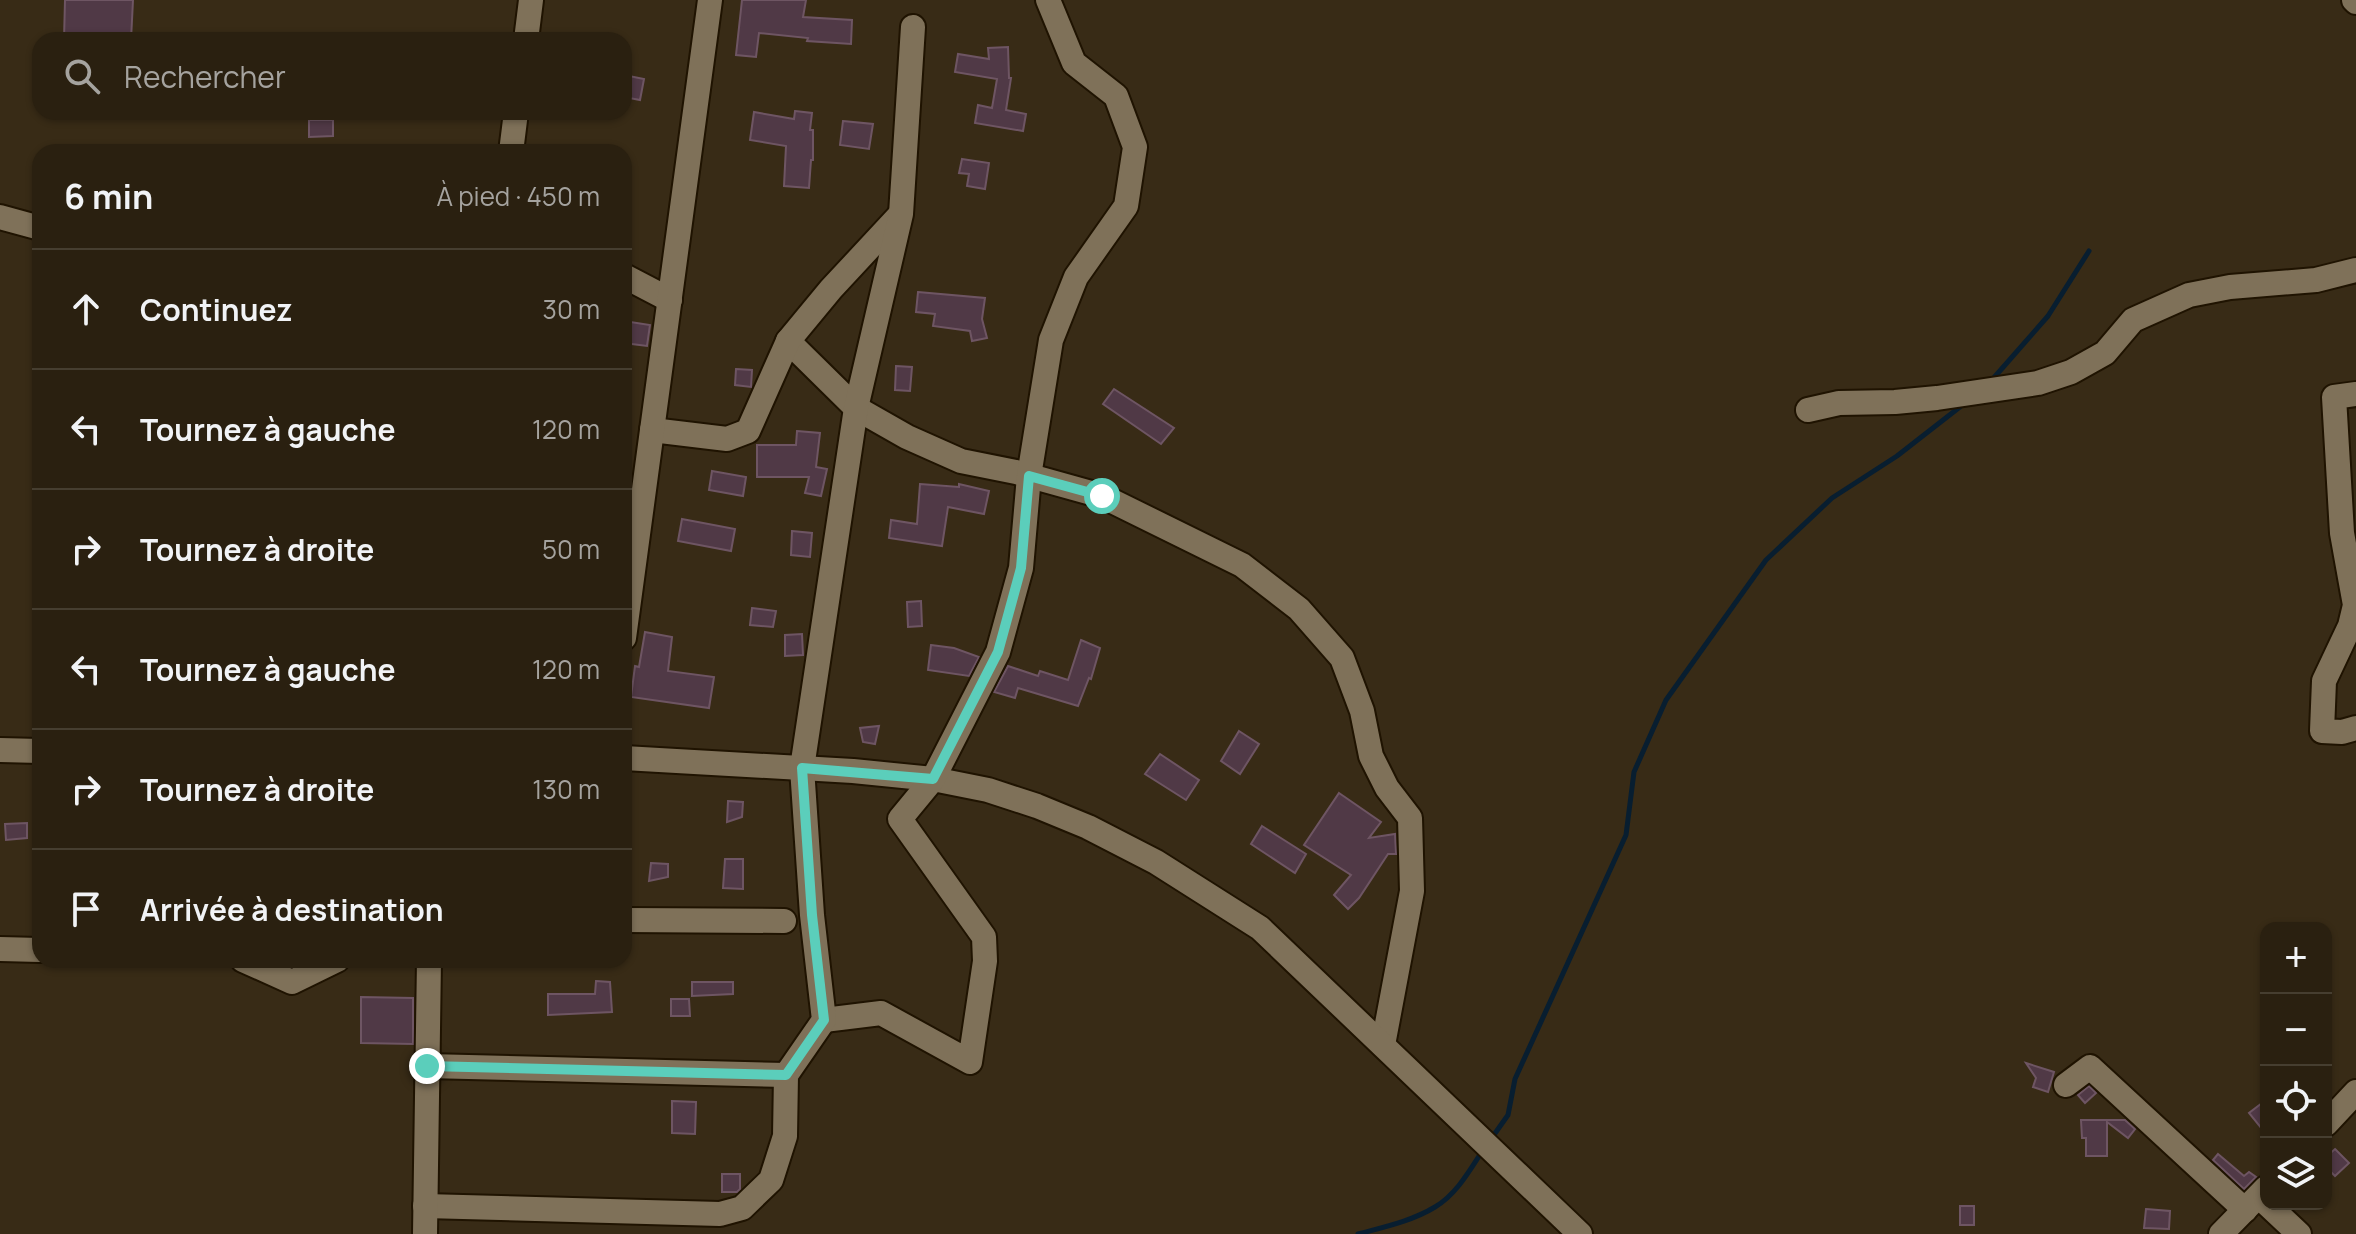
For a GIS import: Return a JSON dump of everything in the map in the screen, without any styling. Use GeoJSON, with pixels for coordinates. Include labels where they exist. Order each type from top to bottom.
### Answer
{"type":"FeatureCollection","features":[{"type":"Feature","properties":{"kind":"street"},"geometry":{"type":"LineString","coordinates":[[527,32],[531,0]]}},
{"type":"Feature","properties":{"kind":"street"},"geometry":{"type":"LineString","coordinates":[[632,579],[710,0]]}},
{"type":"Feature","properties":{"kind":"street"},"geometry":{"type":"LineString","coordinates":[[824,1020],[881,1013],[970,1062],[985,961],[984,937],[900,819],[933,779],[998,652],[1021,568],[1029,476],[1051,340],[1076,277],[1126,206],[1135,147],[1116,96],[1074,63],[1048,0]]}},
{"type":"Feature","properties":{"kind":"street"},"geometry":{"type":"LineString","coordinates":[[425,1206],[720,1214],[742,1208],[771,1180],[785,1136],[786,1075],[824,1020],[812,915],[802,768],[856,408],[901,214],[913,27]]}},
{"type":"Feature","properties":{"kind":"street"},"geometry":{"type":"LineString","coordinates":[[512,144],[515,120]]}},
{"type":"Feature","properties":{"kind":"street"},"geometry":{"type":"LineString","coordinates":[[652,430],[727,439],[748,431],[788,341],[831,289],[901,214]]}},
{"type":"Feature","properties":{"kind":"street"},"geometry":{"type":"LineString","coordinates":[[0,217],[32,226]]}},
{"type":"Feature","properties":{"kind":"street"},"geometry":{"type":"LineString","coordinates":[[1808,410],[1839,403],[1937,398],[2038,383],[2071,372],[2105,353],[2133,320],[2189,295],[2230,287],[2316,280],[2356,270]]}},
{"type":"Feature","properties":{"kind":"street"},"geometry":{"type":"LineString","coordinates":[[632,280],[670,300]]}},
{"type":"Feature","properties":{"kind":"street"},"geometry":{"type":"LineString","coordinates":[[788,341],[856,408],[907,437],[961,461],[1102,496],[1242,565],[1299,609],[1342,658],[1362,711],[1371,756],[1387,788],[1410,818],[1412,891],[1383,1045]]}},
{"type":"Feature","properties":{"kind":"street"},"geometry":{"type":"LineString","coordinates":[[2356,394],[2334,397],[2342,533],[2355,605],[2353,626],[2324,681],[2322,731],[2342,732],[2356,728]]}},
{"type":"Feature","properties":{"kind":"street"},"geometry":{"type":"LineString","coordinates":[[0,750],[32,751]]}},
{"type":"Feature","properties":{"kind":"street"},"geometry":{"type":"LineString","coordinates":[[632,758],[933,779],[988,790],[1088,827],[1156,862],[1260,928],[1580,1234]]}},
{"type":"Feature","properties":{"kind":"street"},"geometry":{"type":"LineString","coordinates":[[632,920],[784,921]]}},
{"type":"Feature","properties":{"kind":"street"},"geometry":{"type":"LineString","coordinates":[[0,949],[32,950]]}},
{"type":"Feature","properties":{"kind":"street"},"geometry":{"type":"LineString","coordinates":[[261,968],[292,982],[321,968]]}},
{"type":"Feature","properties":{"kind":"street"},"geometry":{"type":"LineString","coordinates":[[425,1234],[429,968]]}},
{"type":"Feature","properties":{"kind":"street"},"geometry":{"type":"LineString","coordinates":[[427,1066],[786,1075]]}},
{"type":"Feature","properties":{"kind":"street"},"geometry":{"type":"LineString","coordinates":[[2066,1085],[2090,1067],[2260,1199]]}},
{"type":"Feature","properties":{"kind":"street"},"geometry":{"type":"LineString","coordinates":[[2332,1118],[2356,1092]]}},
{"type":"Feature","properties":{"kind":"street"},"geometry":{"type":"LineString","coordinates":[[2221,1234],[2260,1201]]}},
{"type":"Feature","properties":{"kind":"street"},"geometry":{"type":"LineString","coordinates":[[2272,1210],[2299,1234]]}},
{"type":"Feature","properties":{"kind":"building"},"geometry":{"type":"Polygon","coordinates":[[[65,0],[133,0],[131,32],[64,32],[65,0]]]}},
{"type":"Feature","properties":{"kind":"building"},"geometry":{"type":"Polygon","coordinates":[[[742,0],[806,0],[803,17],[852,20],[851,44],[759,33],[756,57],[736,55],[742,0]]]}},
{"type":"Feature","properties":{"kind":"building"},"geometry":{"type":"Polygon","coordinates":[[[1008,47],[1011,78],[1006,110],[1026,114],[1023,131],[975,123],[978,105],[992,108],[997,79],[955,72],[958,54],[989,59],[988,48],[1008,47]]]}},
{"type":"Feature","properties":{"kind":"building"},"geometry":{"type":"Polygon","coordinates":[[[632,77],[644,79],[640,100],[632,98],[632,77]]]}},
{"type":"Feature","properties":{"kind":"building"},"geometry":{"type":"Polygon","coordinates":[[[795,111],[812,113],[813,160],[809,188],[784,186],[786,146],[750,140],[754,112],[794,119],[795,111]]]}},
{"type":"Feature","properties":{"kind":"building"},"geometry":{"type":"Polygon","coordinates":[[[309,120],[333,120],[333,136],[309,137],[309,120]]]}},
{"type":"Feature","properties":{"kind":"building"},"geometry":{"type":"Polygon","coordinates":[[[843,121],[873,124],[869,149],[840,145],[843,121]]]}},
{"type":"Feature","properties":{"kind":"building"},"geometry":{"type":"Polygon","coordinates":[[[962,159],[989,163],[985,189],[967,186],[969,174],[959,173],[962,159]]]}},
{"type":"Feature","properties":{"kind":"building"},"geometry":{"type":"Polygon","coordinates":[[[918,292],[985,298],[982,319],[987,338],[972,341],[970,331],[933,326],[935,314],[916,312],[918,292]]]}},
{"type":"Feature","properties":{"kind":"building"},"geometry":{"type":"Polygon","coordinates":[[[632,322],[650,325],[647,346],[632,344],[632,322]]]}},
{"type":"Feature","properties":{"kind":"building"},"geometry":{"type":"Polygon","coordinates":[[[896,366],[912,367],[910,391],[895,390],[896,366]]]}},
{"type":"Feature","properties":{"kind":"building"},"geometry":{"type":"Polygon","coordinates":[[[736,369],[752,370],[751,387],[735,385],[736,369]]]}},
{"type":"Feature","properties":{"kind":"building"},"geometry":{"type":"Polygon","coordinates":[[[1114,389],[1174,428],[1161,444],[1103,404],[1114,389]]]}},
{"type":"Feature","properties":{"kind":"building"},"geometry":{"type":"Polygon","coordinates":[[[797,431],[820,433],[816,467],[827,469],[821,496],[805,493],[809,477],[757,477],[757,445],[796,445],[797,431]]]}},
{"type":"Feature","properties":{"kind":"building"},"geometry":{"type":"Polygon","coordinates":[[[712,471],[746,477],[743,496],[709,490],[712,471]]]}},
{"type":"Feature","properties":{"kind":"building"},"geometry":{"type":"Polygon","coordinates":[[[920,484],[959,487],[959,484],[989,491],[984,514],[948,507],[942,546],[889,538],[891,520],[917,524],[920,484]]]}},
{"type":"Feature","properties":{"kind":"building"},"geometry":{"type":"Polygon","coordinates":[[[682,519],[735,529],[731,551],[678,541],[682,519]]]}},
{"type":"Feature","properties":{"kind":"building"},"geometry":{"type":"Polygon","coordinates":[[[792,531],[812,533],[810,557],[791,555],[792,531]]]}},
{"type":"Feature","properties":{"kind":"building"},"geometry":{"type":"Polygon","coordinates":[[[921,601],[922,626],[908,627],[907,602],[921,601]]]}},
{"type":"Feature","properties":{"kind":"building"},"geometry":{"type":"Polygon","coordinates":[[[752,608],[776,611],[773,627],[750,625],[752,608]]]}},
{"type":"Feature","properties":{"kind":"building"},"geometry":{"type":"Polygon","coordinates":[[[645,632],[672,637],[668,671],[714,677],[709,708],[632,697],[635,666],[639,667],[645,632]]]}},
{"type":"Feature","properties":{"kind":"building"},"geometry":{"type":"Polygon","coordinates":[[[802,634],[803,655],[785,656],[785,635],[802,634]]]}},
{"type":"Feature","properties":{"kind":"building"},"geometry":{"type":"Polygon","coordinates":[[[1081,640],[1100,648],[1091,679],[1078,706],[1018,688],[1015,698],[994,692],[1008,666],[1038,676],[1040,671],[1068,680],[1081,640]]]}},
{"type":"Feature","properties":{"kind":"building"},"geometry":{"type":"Polygon","coordinates":[[[931,645],[954,648],[979,657],[969,676],[928,670],[931,645]]]}},
{"type":"Feature","properties":{"kind":"building"},"geometry":{"type":"Polygon","coordinates":[[[879,726],[875,744],[863,742],[860,728],[879,726]]]}},
{"type":"Feature","properties":{"kind":"building"},"geometry":{"type":"Polygon","coordinates":[[[1239,731],[1259,744],[1240,774],[1221,761],[1239,731]]]}},
{"type":"Feature","properties":{"kind":"building"},"geometry":{"type":"Polygon","coordinates":[[[1160,754],[1199,780],[1186,800],[1145,774],[1160,754]]]}},
{"type":"Feature","properties":{"kind":"building"},"geometry":{"type":"Polygon","coordinates":[[[1339,793],[1381,822],[1369,838],[1395,834],[1396,854],[1388,854],[1359,898],[1348,909],[1334,895],[1351,875],[1304,845],[1339,793]]]}},
{"type":"Feature","properties":{"kind":"building"},"geometry":{"type":"Polygon","coordinates":[[[728,801],[743,802],[742,817],[727,822],[728,801]]]}},
{"type":"Feature","properties":{"kind":"building"},"geometry":{"type":"Polygon","coordinates":[[[27,823],[27,838],[6,840],[5,824],[27,823]]]}},
{"type":"Feature","properties":{"kind":"building"},"geometry":{"type":"Polygon","coordinates":[[[1262,826],[1306,854],[1295,873],[1251,844],[1262,826]]]}},
{"type":"Feature","properties":{"kind":"building"},"geometry":{"type":"Polygon","coordinates":[[[725,859],[743,859],[743,889],[723,888],[725,859]]]}},
{"type":"Feature","properties":{"kind":"building"},"geometry":{"type":"Polygon","coordinates":[[[651,863],[668,864],[668,877],[649,881],[651,863]]]}},
{"type":"Feature","properties":{"kind":"building"},"geometry":{"type":"Polygon","coordinates":[[[596,981],[610,982],[612,1012],[548,1015],[548,994],[595,994],[596,981]]]}},
{"type":"Feature","properties":{"kind":"building"},"geometry":{"type":"Polygon","coordinates":[[[692,982],[733,982],[733,994],[692,996],[692,982]]]}},
{"type":"Feature","properties":{"kind":"building"},"geometry":{"type":"Polygon","coordinates":[[[361,997],[413,998],[413,1044],[361,1043],[361,997]]]}},
{"type":"Feature","properties":{"kind":"building"},"geometry":{"type":"Polygon","coordinates":[[[671,999],[689,999],[690,1016],[671,1016],[671,999]]]}},
{"type":"Feature","properties":{"kind":"building"},"geometry":{"type":"Polygon","coordinates":[[[2026,1063],[2054,1072],[2048,1092],[2033,1087],[2036,1078],[2026,1063]]]}},
{"type":"Feature","properties":{"kind":"building"},"geometry":{"type":"Polygon","coordinates":[[[2089,1086],[2096,1093],[2085,1103],[2078,1095],[2089,1086]]]}},
{"type":"Feature","properties":{"kind":"building"},"geometry":{"type":"Polygon","coordinates":[[[672,1101],[696,1102],[695,1134],[672,1133],[672,1101]]]}},
{"type":"Feature","properties":{"kind":"building"},"geometry":{"type":"Polygon","coordinates":[[[2260,1105],[2260,1127],[2249,1113],[2260,1105]]]}},
{"type":"Feature","properties":{"kind":"building"},"geometry":{"type":"Polygon","coordinates":[[[2081,1120],[2125,1120],[2135,1129],[2128,1138],[2107,1122],[2107,1156],[2086,1156],[2086,1138],[2082,1138],[2081,1120]]]}},
{"type":"Feature","properties":{"kind":"building"},"geometry":{"type":"Polygon","coordinates":[[[2335,1149],[2349,1163],[2335,1176],[2332,1173],[2332,1152],[2335,1149]]]}},
{"type":"Feature","properties":{"kind":"building"},"geometry":{"type":"Polygon","coordinates":[[[2218,1154],[2244,1176],[2249,1172],[2256,1177],[2244,1189],[2213,1160],[2218,1154]]]}},
{"type":"Feature","properties":{"kind":"building"},"geometry":{"type":"Polygon","coordinates":[[[722,1174],[740,1174],[740,1189],[737,1192],[722,1192],[722,1174]]]}},
{"type":"Feature","properties":{"kind":"building"},"geometry":{"type":"Polygon","coordinates":[[[1960,1206],[1974,1206],[1974,1225],[1960,1225],[1960,1206]]]}},
{"type":"Feature","properties":{"kind":"building"},"geometry":{"type":"Polygon","coordinates":[[[2146,1209],[2170,1211],[2169,1229],[2144,1228],[2146,1209]]]}},
{"type":"Feature","properties":{"kind":"waterway"},"geometry":{"type":"LineString","coordinates":[[1991,381],[2048,316],[2089,251]]}},
{"type":"Feature","properties":{"kind":"waterway"},"geometry":{"type":"LineString","coordinates":[[1491,1139],[1508,1115],[1515,1079],[1626,835],[1634,772],[1666,700],[1766,560],[1832,498],[1897,456],[1965,403]]}},
{"type":"Feature","properties":{"kind":"waterway"},"geometry":{"type":"LineString","coordinates":[[1358,1234],[1407,1220],[1443,1202],[1462,1182],[1483,1150]]}},
{"type":"Feature","properties":{"kind":"route"},"geometry":{"type":"LineString","coordinates":[[427,1066],[786,1075],[824,1020],[812,915],[802,768],[933,779],[998,652],[1021,568],[1029,476],[1102,496]]}}]}
